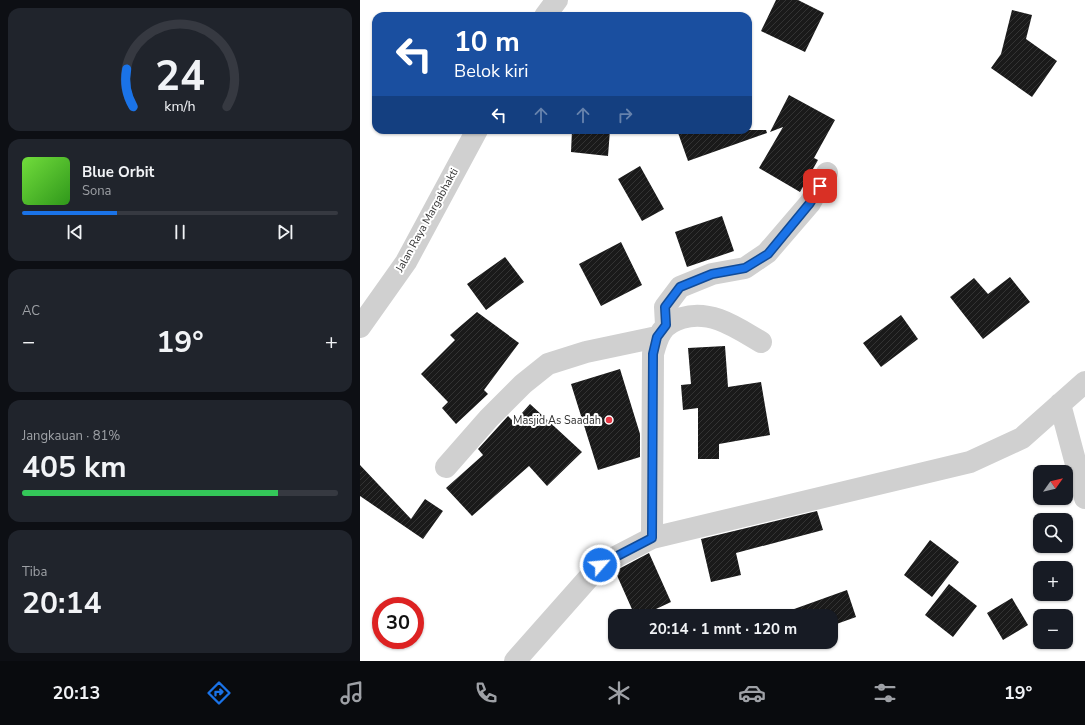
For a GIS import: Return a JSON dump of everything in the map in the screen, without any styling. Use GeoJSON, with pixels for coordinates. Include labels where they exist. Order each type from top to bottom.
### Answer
{"type":"FeatureCollection","features":[{"type":"Feature","properties":{"kind":"street"},"geometry":{"type":"LineString","coordinates":[[548,12],[557,0]]}},
{"type":"Feature","properties":{"kind":"street","name":"Jalan Raya Margabhakti"},"geometry":{"type":"LineString","coordinates":[[360,327],[406,262],[475,134]]}},
{"type":"Feature","properties":{"kind":"street"},"geometry":{"type":"LineString","coordinates":[[652,538],[653,354],[662,331],[665,307],[680,287],[712,274],[745,268],[768,254],[810,203],[827,173]]}},
{"type":"Feature","properties":{"kind":"street"},"geometry":{"type":"LineString","coordinates":[[446,467],[489,418],[523,384],[548,364],[662,331],[677,319],[692,315],[705,315],[724,321],[761,342]]}},
{"type":"Feature","properties":{"kind":"street"},"geometry":{"type":"LineString","coordinates":[[515,661],[600,565],[652,538],[970,462],[1022,438],[1085,382]]}},
{"type":"Feature","properties":{"kind":"street"},"geometry":{"type":"LineString","coordinates":[[1060,404],[1085,498]]}},
{"type":"Feature","properties":{"kind":"building"},"geometry":{"type":"Polygon","coordinates":[[[776,0],[798,0],[824,13],[805,52],[761,31],[776,0]]]}},
{"type":"Feature","properties":{"kind":"building"},"geometry":{"type":"Polygon","coordinates":[[[1012,10],[1032,15],[1026,39],[1057,61],[1032,97],[991,68],[1001,54],[1012,10]]]}},
{"type":"Feature","properties":{"kind":"building"},"geometry":{"type":"Polygon","coordinates":[[[789,95],[835,120],[814,158],[818,160],[800,192],[759,168],[783,127],[770,132],[789,95]]]}},
{"type":"Feature","properties":{"kind":"building"},"geometry":{"type":"Polygon","coordinates":[[[752,130],[766,130],[767,133],[688,161],[678,134],[752,134],[752,130]]]}},
{"type":"Feature","properties":{"kind":"building"},"geometry":{"type":"Polygon","coordinates":[[[572,134],[610,134],[608,156],[571,152],[572,134]]]}},
{"type":"Feature","properties":{"kind":"building"},"geometry":{"type":"Polygon","coordinates":[[[640,166],[664,209],[642,221],[618,179],[640,166]]]}},
{"type":"Feature","properties":{"kind":"building"},"geometry":{"type":"Polygon","coordinates":[[[722,216],[734,251],[687,267],[675,232],[722,216]]]}},
{"type":"Feature","properties":{"kind":"building"},"geometry":{"type":"Polygon","coordinates":[[[621,242],[642,285],[601,306],[579,264],[621,242]]]}},
{"type":"Feature","properties":{"kind":"building"},"geometry":{"type":"Polygon","coordinates":[[[505,257],[524,282],[486,310],[467,284],[505,257]]]}},
{"type":"Feature","properties":{"kind":"building"},"geometry":{"type":"Polygon","coordinates":[[[1010,277],[1030,302],[983,339],[950,297],[974,278],[988,294],[1010,277]]]}},
{"type":"Feature","properties":{"kind":"building"},"geometry":{"type":"Polygon","coordinates":[[[477,312],[519,343],[484,390],[488,394],[456,424],[442,408],[448,402],[421,374],[455,340],[450,335],[477,312]]]}},
{"type":"Feature","properties":{"kind":"building"},"geometry":{"type":"Polygon","coordinates":[[[901,315],[918,339],[881,367],[863,343],[901,315]]]}},
{"type":"Feature","properties":{"kind":"building"},"geometry":{"type":"Polygon","coordinates":[[[725,346],[728,387],[761,382],[770,435],[719,444],[719,459],[698,459],[698,408],[683,410],[681,385],[691,384],[688,348],[725,346]]]}},
{"type":"Feature","properties":{"kind":"building","name":"Masjid As Saadah"},"geometry":{"type":"Polygon","coordinates":[[[620,369],[640,434],[640,457],[598,470],[571,384],[620,369]]]}},
{"type":"Feature","properties":{"kind":"building"},"geometry":{"type":"Polygon","coordinates":[[[530,404],[582,452],[547,486],[529,466],[472,516],[446,488],[483,455],[478,449],[508,416],[514,422],[530,404]]]}},
{"type":"Feature","properties":{"kind":"building"},"geometry":{"type":"Polygon","coordinates":[[[360,465],[411,519],[425,499],[443,511],[423,539],[360,496],[360,465]]]}},
{"type":"Feature","properties":{"kind":"building"},"geometry":{"type":"Polygon","coordinates":[[[817,511],[823,530],[736,553],[741,575],[711,582],[701,539],[817,511]]]}},
{"type":"Feature","properties":{"kind":"building"},"geometry":{"type":"Polygon","coordinates":[[[930,540],[959,562],[932,597],[904,575],[930,540]]]}},
{"type":"Feature","properties":{"kind":"building"},"geometry":{"type":"Polygon","coordinates":[[[649,553],[671,602],[656,609],[632,609],[615,571],[649,553]]]}},
{"type":"Feature","properties":{"kind":"building"},"geometry":{"type":"Polygon","coordinates":[[[949,584],[977,606],[953,637],[925,615],[949,584]]]}},
{"type":"Feature","properties":{"kind":"building"},"geometry":{"type":"Polygon","coordinates":[[[847,590],[856,617],[838,623],[838,609],[794,609],[847,590]]]}},
{"type":"Feature","properties":{"kind":"building"},"geometry":{"type":"Polygon","coordinates":[[[1012,598],[1028,625],[1003,640],[987,613],[1012,598]]]}},
{"type":"Feature","properties":{"kind":"place","name":"Masjid As Saadah"},"geometry":{"type":"Point","coordinates":[609,420]}},
{"type":"Feature","properties":{"kind":"route"},"geometry":{"type":"LineString","coordinates":[[600,565],[652,538],[653,354],[657,337],[666,325],[665,307],[680,287],[712,274],[745,268],[768,254],[810,203],[820,186]]}}]}
